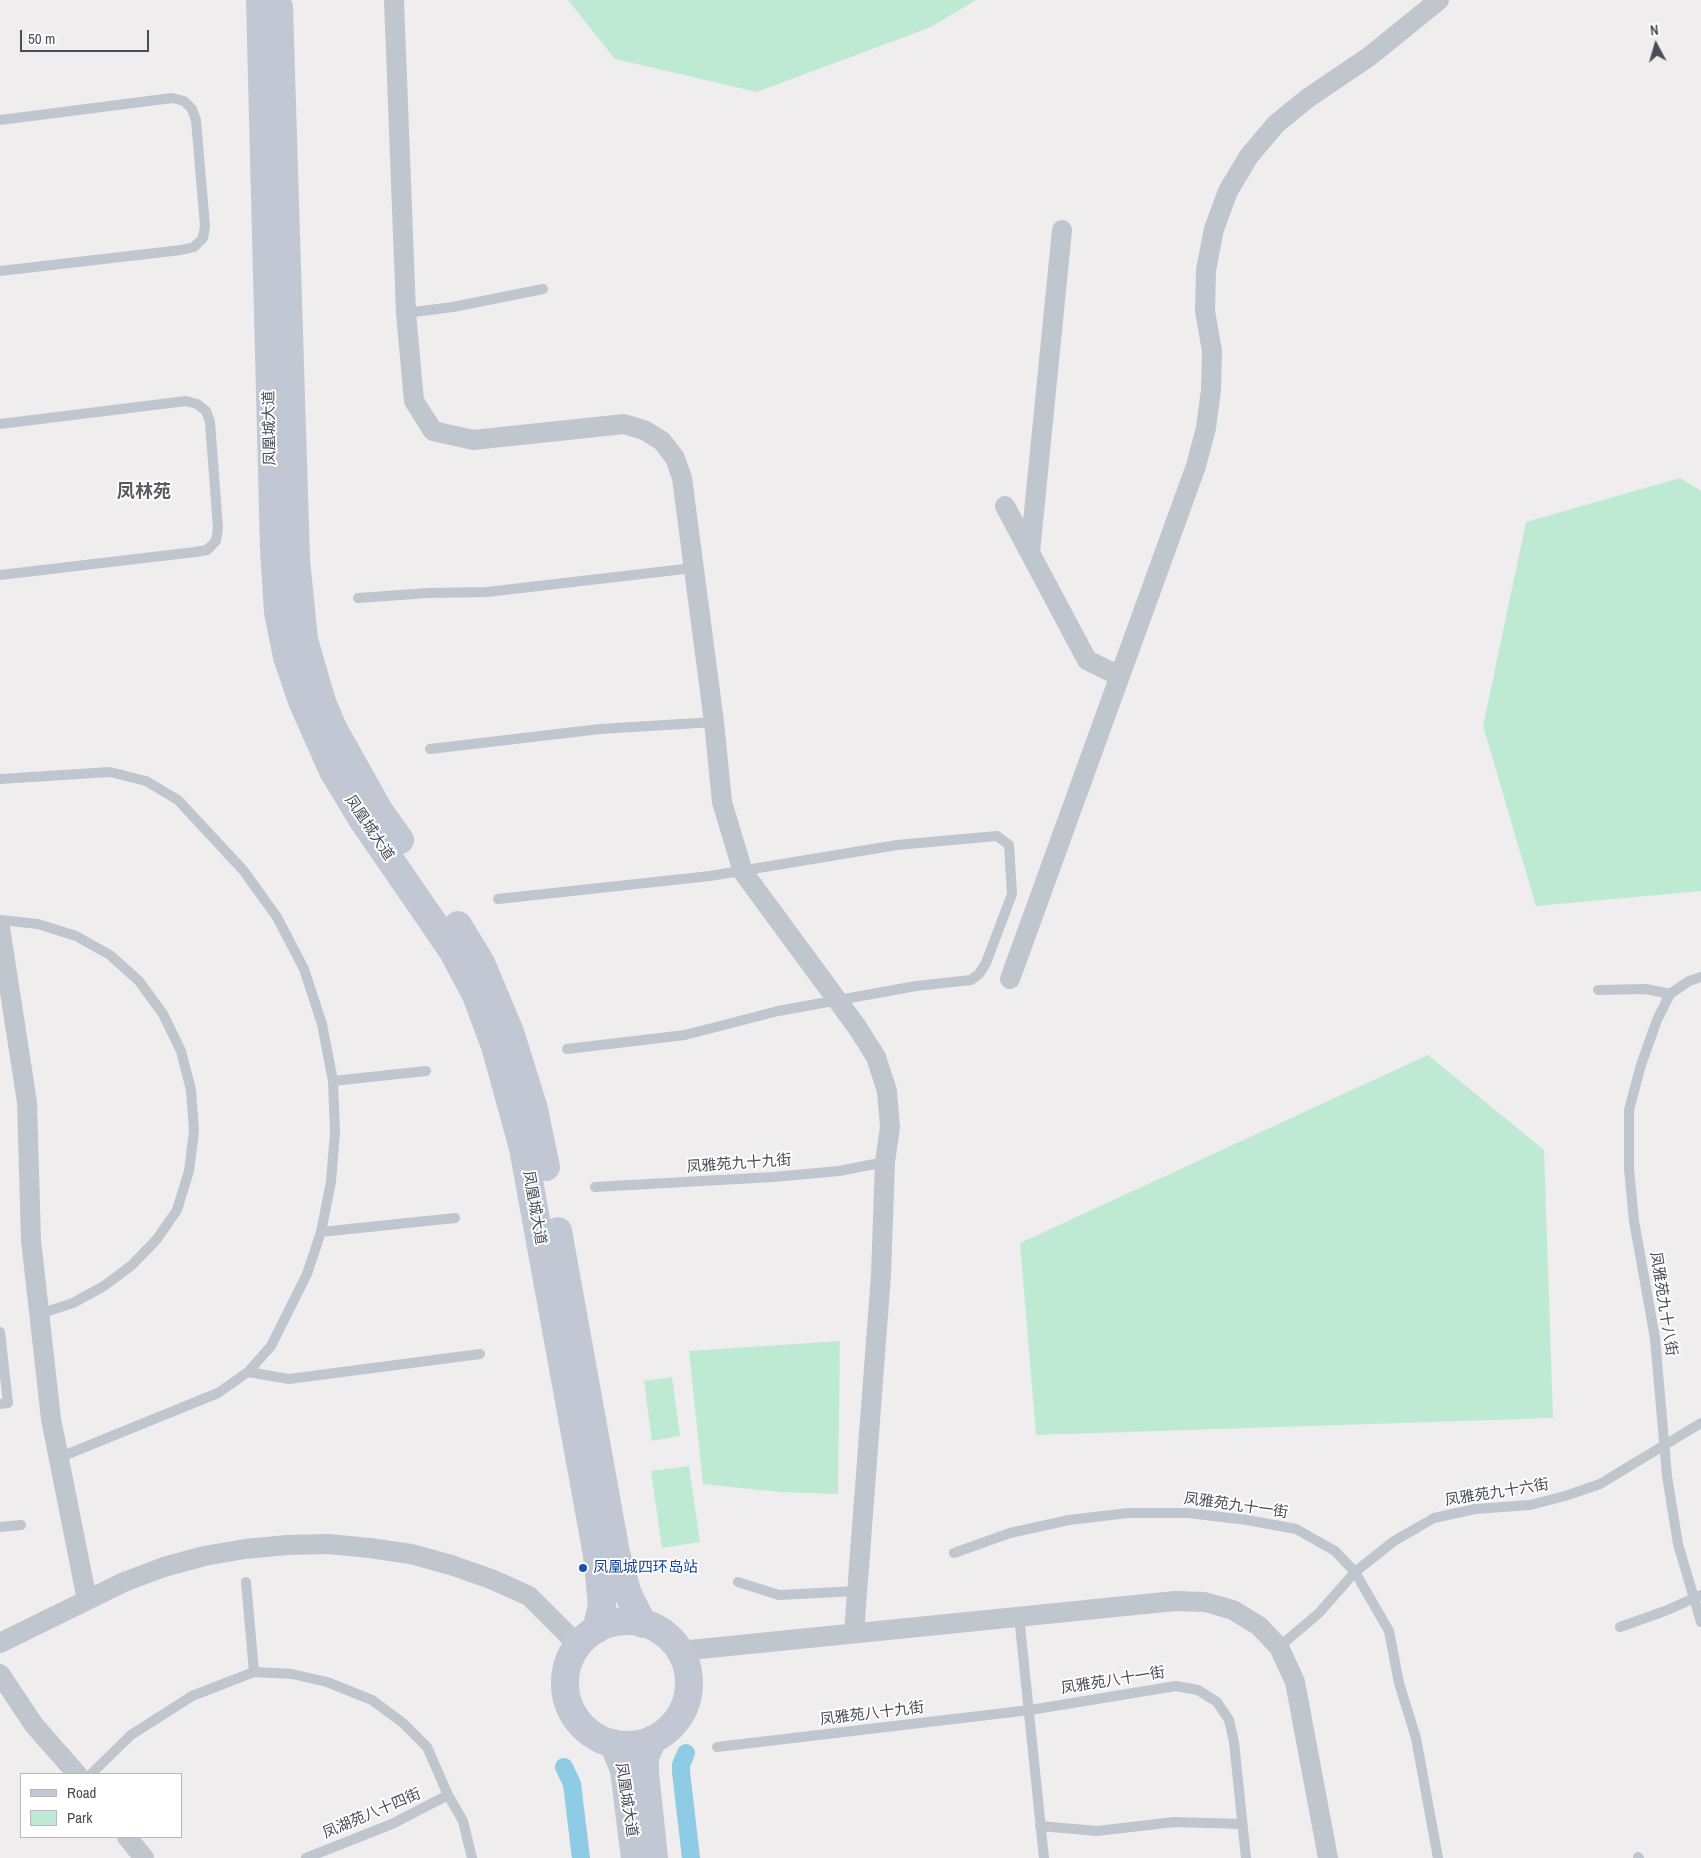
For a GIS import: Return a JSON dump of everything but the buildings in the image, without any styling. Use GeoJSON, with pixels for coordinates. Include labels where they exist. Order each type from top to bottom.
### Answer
{"type":"FeatureCollection","features":[{"type":"Feature","properties":{"kind":"main road","name":"凤凰城大道"},"geometry":{"type":"LineString","coordinates":[[260,0],[274,550],[278,612],[287,657],[302,701],[333,771],[362,818],[452,950],[476,995],[495,1046],[525,1157],[596,1555],[602,1605],[587,1637]]}},
{"type":"Feature","properties":{"kind":"main road","name":"凤凰城大道"},"geometry":{"type":"LineString","coordinates":[[279,0],[296,560],[304,640],[322,702],[333,728],[380,812],[459,926],[481,963],[513,1040],[534,1109],[545,1160],[616,1553],[628,1594],[643,1624]]}},
{"type":"Feature","properties":{"kind":"main road"},"geometry":{"type":"LineString","coordinates":[[619,1621],[643,1624],[664,1634],[680,1651],[688,1670],[689,1691],[683,1710],[670,1727],[653,1738],[626,1745],[613,1743],[593,1736],[578,1722],[567,1704],[564,1684],[568,1663],[587,1637],[619,1621]]}},
{"type":"Feature","properties":{"kind":"main road","name":"凤凰城大道"},"geometry":{"type":"LineString","coordinates":[[653,1738],[645,1757],[645,1773],[654,1858]]}},
{"type":"Feature","properties":{"kind":"main road","name":"凤凰城大道"},"geometry":{"type":"LineString","coordinates":[[613,1743],[624,1770],[635,1858]]}},
{"type":"Feature","properties":{"kind":"street"},"geometry":{"type":"LineString","coordinates":[[394,0],[406,313],[414,401],[433,431],[473,440],[624,424],[644,430],[662,441],[675,458],[682,478],[714,722],[722,802],[743,872],[857,1027],[876,1057],[886,1091],[890,1127],[885,1162],[881,1275],[854,1633]]}},
{"type":"Feature","properties":{"kind":"street"},"geometry":{"type":"LineString","coordinates":[[1010,978],[1196,466],[1206,428],[1211,390],[1212,351],[1205,311],[1206,270],[1214,230],[1228,191],[1249,156],[1276,124],[1308,98],[1370,56],[1439,0]]}},
{"type":"Feature","properties":{"kind":"street"},"geometry":{"type":"LineString","coordinates":[[1030,552],[1062,230]]}},
{"type":"Feature","properties":{"kind":"street"},"geometry":{"type":"LineString","coordinates":[[1005,506],[1087,660],[1119,676]]}},
{"type":"Feature","properties":{"kind":"street"},"geometry":{"type":"LineString","coordinates":[[0,928],[27,1102],[31,1240],[51,1419],[87,1600]]}},
{"type":"Feature","properties":{"kind":"street"},"geometry":{"type":"LineString","coordinates":[[0,1643],[87,1600],[156,1570],[204,1556],[286,1545],[370,1548],[411,1554],[451,1565],[491,1579],[529,1596],[587,1637]]}},
{"type":"Feature","properties":{"kind":"street"},"geometry":{"type":"LineString","coordinates":[[680,1651],[1175,1601],[1205,1602],[1233,1610],[1259,1626],[1279,1647],[1295,1682],[1328,1858]]}},
{"type":"Feature","properties":{"kind":"street"},"geometry":{"type":"LineString","coordinates":[[0,1674],[34,1724],[76,1773]]}},
{"type":"Feature","properties":{"kind":"street"},"geometry":{"type":"LineString","coordinates":[[128,1838],[144,1858]]}},
{"type":"Feature","properties":{"kind":"lane"},"geometry":{"type":"LineString","coordinates":[[0,120],[172,98],[184,101],[192,109],[196,120],[205,226],[203,238],[194,247],[181,250],[0,271]]}},
{"type":"Feature","properties":{"kind":"lane"},"geometry":{"type":"LineString","coordinates":[[406,313],[453,307],[543,289]]}},
{"type":"Feature","properties":{"kind":"lane"},"geometry":{"type":"LineString","coordinates":[[0,424],[186,400],[197,404],[206,411],[210,422],[218,528],[216,541],[207,550],[0,575]]}},
{"type":"Feature","properties":{"kind":"lane"},"geometry":{"type":"LineString","coordinates":[[358,598],[428,593],[487,592],[693,568]]}},
{"type":"Feature","properties":{"kind":"lane"},"geometry":{"type":"LineString","coordinates":[[430,749],[572,732],[714,722]]}},
{"type":"Feature","properties":{"kind":"lane"},"geometry":{"type":"LineString","coordinates":[[0,779],[110,772],[146,781],[178,800],[243,870],[277,917],[307,978],[322,1024],[333,1081],[335,1132],[332,1174],[321,1232],[306,1274],[288,1315],[271,1346],[248,1372],[218,1393],[58,1458]]}},
{"type":"Feature","properties":{"kind":"lane"},"geometry":{"type":"LineString","coordinates":[[498,900],[743,872],[897,845],[968,837],[997,836],[1009,845],[1012,894],[986,963],[979,974],[971,980],[916,986],[778,1011],[685,1035],[567,1049]]}},
{"type":"Feature","properties":{"kind":"lane"},"geometry":{"type":"LineString","coordinates":[[0,920],[38,924],[76,936],[117,961],[139,981],[163,1014],[181,1051],[191,1090],[194,1131],[189,1171],[177,1210],[157,1239],[132,1265],[104,1286],[73,1302],[39,1314]]}},
{"type":"Feature","properties":{"kind":"lane"},"geometry":{"type":"LineString","coordinates":[[1598,990],[1646,989],[1670,994],[1689,981],[1701,977]]}},
{"type":"Feature","properties":{"kind":"lane","name":"凤雅苑九十八街"},"geometry":{"type":"LineString","coordinates":[[1670,994],[1657,1020],[1641,1065],[1629,1110],[1630,1169],[1634,1222],[1655,1338],[1664,1445],[1678,1544],[1697,1597],[1701,1622]]}},
{"type":"Feature","properties":{"kind":"lane"},"geometry":{"type":"LineString","coordinates":[[333,1081],[426,1071]]}},
{"type":"Feature","properties":{"kind":"lane","name":"凤雅苑九十九街"},"geometry":{"type":"LineString","coordinates":[[595,1187],[773,1178],[839,1171],[885,1162]]}},
{"type":"Feature","properties":{"kind":"lane"},"geometry":{"type":"LineString","coordinates":[[321,1232],[455,1218]]}},
{"type":"Feature","properties":{"kind":"lane"},"geometry":{"type":"LineString","coordinates":[[0,1404],[8,1403],[1,1337]]}},
{"type":"Feature","properties":{"kind":"lane"},"geometry":{"type":"LineString","coordinates":[[248,1372],[289,1380],[480,1354]]}},
{"type":"Feature","properties":{"kind":"lane","name":"凤雅苑九十六街"},"geometry":{"type":"LineString","coordinates":[[1279,1647],[1319,1613],[1355,1572],[1394,1541],[1434,1518],[1476,1509],[1530,1506],[1600,1484],[1701,1423]]}},
{"type":"Feature","properties":{"kind":"lane","name":"凤雅苑九十一街"},"geometry":{"type":"LineString","coordinates":[[954,1553],[1010,1533],[1069,1520],[1128,1513],[1188,1513],[1247,1520],[1296,1529],[1334,1551],[1355,1572],[1389,1631],[1400,1683],[1416,1738],[1438,1858]]}},
{"type":"Feature","properties":{"kind":"lane"},"geometry":{"type":"LineString","coordinates":[[0,1528],[21,1525]]}},
{"type":"Feature","properties":{"kind":"lane"},"geometry":{"type":"LineString","coordinates":[[246,1582],[254,1672]]}},
{"type":"Feature","properties":{"kind":"lane"},"geometry":{"type":"LineString","coordinates":[[738,1582],[779,1595],[857,1591]]}},
{"type":"Feature","properties":{"kind":"lane"},"geometry":{"type":"LineString","coordinates":[[1620,1627],[1697,1597]]}},
{"type":"Feature","properties":{"kind":"lane"},"geometry":{"type":"LineString","coordinates":[[1019,1616],[1044,1858]]}},
{"type":"Feature","properties":{"kind":"lane"},"geometry":{"type":"LineString","coordinates":[[92,1773],[131,1736],[161,1714],[218,1684],[254,1672],[292,1674],[327,1682],[372,1700],[403,1723],[428,1747],[448,1796],[463,1820],[472,1858]]}},
{"type":"Feature","properties":{"kind":"lane","name":"凤雅苑八十一街"},"geometry":{"type":"LineString","coordinates":[[1030,1710],[1176,1686],[1198,1690],[1217,1702],[1230,1720],[1246,1858]]}},
{"type":"Feature","properties":{"kind":"lane","name":"凤雅苑八十九街"},"geometry":{"type":"LineString","coordinates":[[717,1747],[1030,1710]]}},
{"type":"Feature","properties":{"kind":"lane","name":"凤湖苑八十四街"},"geometry":{"type":"LineString","coordinates":[[306,1858],[392,1824],[448,1796]]}},
{"type":"Feature","properties":{"kind":"lane"},"geometry":{"type":"LineString","coordinates":[[1040,1826],[1097,1831],[1174,1822],[1242,1824]]}},
{"type":"Feature","properties":{"kind":"green space"},"geometry":{"type":"Polygon","coordinates":[[[568,0],[976,0],[931,27],[757,92],[615,59],[568,0]]]}},
{"type":"Feature","properties":{"kind":"green space"},"geometry":{"type":"Polygon","coordinates":[[[1680,478],[1701,491],[1701,891],[1536,906],[1483,726],[1526,522],[1680,478]]]}},
{"type":"Feature","properties":{"kind":"green space"},"geometry":{"type":"Polygon","coordinates":[[[1428,1055],[1544,1150],[1553,1418],[1036,1435],[1020,1243],[1428,1055]]]}},
{"type":"Feature","properties":{"kind":"green space"},"geometry":{"type":"Polygon","coordinates":[[[840,1341],[838,1494],[780,1492],[703,1484],[689,1351],[840,1341]]]}},
{"type":"Feature","properties":{"kind":"green space"},"geometry":{"type":"Polygon","coordinates":[[[672,1377],[680,1436],[652,1441],[644,1381],[672,1377]]]}},
{"type":"Feature","properties":{"kind":"green space"},"geometry":{"type":"Polygon","coordinates":[[[689,1466],[700,1542],[662,1548],[651,1471],[689,1466]]]}},
{"type":"Feature","properties":{"kind":"waterway"},"geometry":{"type":"LineString","coordinates":[[686,1753],[681,1765],[681,1772],[691,1858]]}},
{"type":"Feature","properties":{"kind":"waterway"},"geometry":{"type":"LineString","coordinates":[[564,1767],[572,1784],[581,1858]]}},
{"type":"Feature","properties":{"kind":"place","name":"凤凰城四环岛站"},"geometry":{"type":"Point","coordinates":[583,1568]}},
{"type":"Feature","properties":{"kind":"district","name":"凤林苑"},"geometry":{"type":"Point","coordinates":[144,492]}}]}
